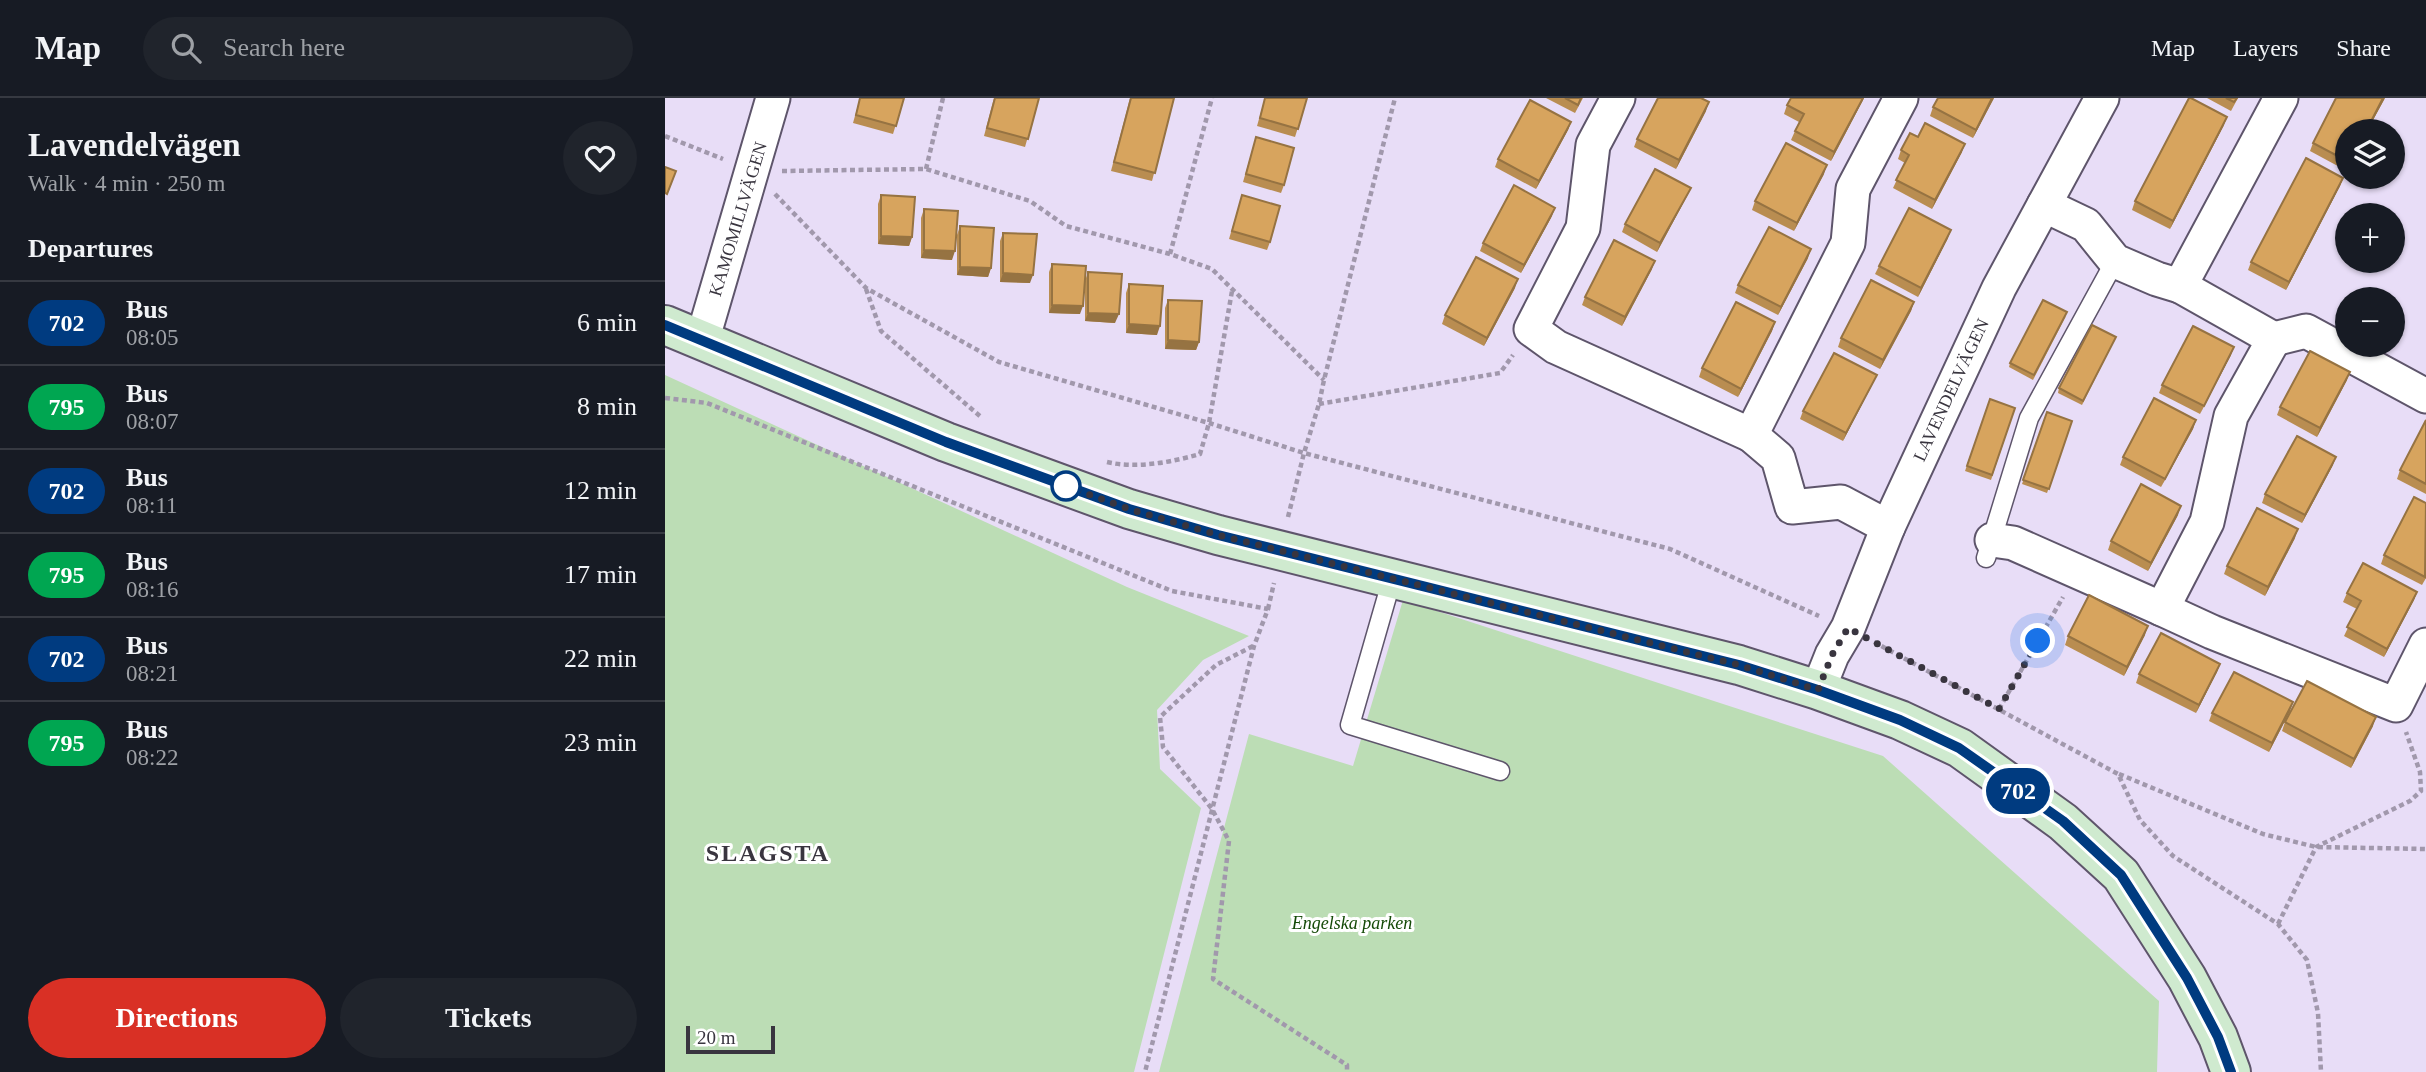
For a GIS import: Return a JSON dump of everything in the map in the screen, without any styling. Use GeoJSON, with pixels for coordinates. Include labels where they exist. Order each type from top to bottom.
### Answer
{"type":"FeatureCollection","features":[{"type":"Feature","properties":{"kind":"street","name":"KAMOMILLVÄGEN"},"geometry":{"type":"LineString","coordinates":[[702,341],[773,98]]}},
{"type":"Feature","properties":{"kind":"street"},"geometry":{"type":"LineString","coordinates":[[1618,98],[1593,145],[1583,228],[1531,329],[1556,347],[1751,435],[1777,458],[1792,507],[1841,502],[1888,527]]}},
{"type":"Feature","properties":{"kind":"street"},"geometry":{"type":"LineString","coordinates":[[1751,435],[1848,243],[1853,189],[1901,98]]}},
{"type":"Feature","properties":{"kind":"street","name":"LAVENDELVÄGEN"},"geometry":{"type":"LineString","coordinates":[[1818,690],[1832,655],[1848,628],[1888,527],[1999,288],[2102,98]]}},
{"type":"Feature","properties":{"kind":"street"},"geometry":{"type":"LineString","coordinates":[[2180,286],[2281,98]]}},
{"type":"Feature","properties":{"kind":"street"},"geometry":{"type":"LineString","coordinates":[[2043,205],[2086,225],[2115,261],[2180,286],[2274,339],[2306,331],[2426,396]]}},
{"type":"Feature","properties":{"kind":"street"},"geometry":{"type":"LineString","coordinates":[[665,325],[946,442],[1129,509],[1218,535],[1739,665],[1900,720],[1959,748],[2063,821],[2121,875],[2187,978],[2218,1037],[2231,1072]]}},
{"type":"Feature","properties":{"kind":"street"},"geometry":{"type":"LineString","coordinates":[[2162,608],[2207,522],[2231,416],[2274,339]]}},
{"type":"Feature","properties":{"kind":"street"},"geometry":{"type":"LineString","coordinates":[[1989,549],[2013,543],[2212,632],[2396,705],[2426,645]]}},
{"type":"Feature","properties":{"kind":"lane"},"geometry":{"type":"LineString","coordinates":[[1989,549],[2029,418],[2115,261]]}},
{"type":"Feature","properties":{"kind":"lane"},"geometry":{"type":"LineString","coordinates":[[1392,579],[1350,725],[1500,771]]}},
{"type":"Feature","properties":{"kind":"path"},"geometry":{"type":"LineString","coordinates":[[926,169],[943,98]]}},
{"type":"Feature","properties":{"kind":"path"},"geometry":{"type":"LineString","coordinates":[[1170,254],[1212,98]]}},
{"type":"Feature","properties":{"kind":"path"},"geometry":{"type":"LineString","coordinates":[[1287,522],[1395,98]]}},
{"type":"Feature","properties":{"kind":"path"},"geometry":{"type":"LineString","coordinates":[[665,136],[753,172],[926,169],[1030,201],[1066,226],[1170,254],[1212,270],[1324,380]]}},
{"type":"Feature","properties":{"kind":"path"},"geometry":{"type":"LineString","coordinates":[[753,172],[866,288],[999,362],[1304,453],[1670,549],[1848,628],[2118,774],[2263,834],[2316,847],[2426,849]]}},
{"type":"Feature","properties":{"kind":"path"},"geometry":{"type":"LineString","coordinates":[[866,288],[881,331],[988,423]]}},
{"type":"Feature","properties":{"kind":"path"},"geometry":{"type":"LineString","coordinates":[[1097,460],[1120,465],[1183,459],[1200,454],[1209,423],[1232,291]]}},
{"type":"Feature","properties":{"kind":"path"},"geometry":{"type":"LineString","coordinates":[[1319,404],[1500,373],[1531,329]]}},
{"type":"Feature","properties":{"kind":"path"},"geometry":{"type":"LineString","coordinates":[[665,398],[708,403],[1172,591],[1268,609]]}},
{"type":"Feature","properties":{"kind":"path"},"geometry":{"type":"LineString","coordinates":[[1999,709],[2078,572]]}},
{"type":"Feature","properties":{"kind":"path"},"geometry":{"type":"LineString","coordinates":[[1145,1072],[1254,646],[1268,609],[1276,576]]}},
{"type":"Feature","properties":{"kind":"path"},"geometry":{"type":"LineString","coordinates":[[1254,646],[1216,665],[1160,717],[1163,747],[1212,809],[1229,841],[1213,979],[1347,1065],[1347,1072]]}},
{"type":"Feature","properties":{"kind":"path"},"geometry":{"type":"LineString","coordinates":[[2278,924],[2316,847],[2410,801],[2421,791],[2420,772],[2396,705]]}},
{"type":"Feature","properties":{"kind":"path"},"geometry":{"type":"LineString","coordinates":[[2118,774],[2140,820],[2173,856],[2278,924],[2307,960],[2318,1013],[2321,1072]]}},
{"type":"Feature","properties":{"kind":"green space"},"geometry":{"type":"Polygon","coordinates":[[[665,375],[1127,587],[1249,636],[1203,660],[1157,710],[1160,769],[1201,808],[1134,1072],[665,1072],[665,375]]]}},
{"type":"Feature","properties":{"kind":"green space","name":"Engelska parken"},"geometry":{"type":"Polygon","coordinates":[[[1403,600],[1883,756],[2159,1001],[2157,1072],[1159,1072],[1249,734],[1353,766],[1403,600]]]}},
{"type":"Feature","properties":{"kind":"building"},"geometry":{"type":"Polygon","coordinates":[[[860,98],[904,98],[896,126],[856,115],[860,98]]]}},
{"type":"Feature","properties":{"kind":"building"},"geometry":{"type":"Polygon","coordinates":[[[995,98],[1039,98],[1028,139],[987,128],[995,98]]]}},
{"type":"Feature","properties":{"kind":"building"},"geometry":{"type":"Polygon","coordinates":[[[1131,98],[1174,98],[1155,173],[1114,162],[1131,98]]]}},
{"type":"Feature","properties":{"kind":"building"},"geometry":{"type":"Polygon","coordinates":[[[1265,98],[1307,98],[1298,129],[1260,118],[1265,98]]]}},
{"type":"Feature","properties":{"kind":"building"},"geometry":{"type":"Polygon","coordinates":[[[1565,98],[1581,98],[1578,105],[1565,98]]]}},
{"type":"Feature","properties":{"kind":"building"},"geometry":{"type":"Polygon","coordinates":[[[1658,98],[1701,98],[1709,102],[1679,160],[1637,139],[1658,98]]]}},
{"type":"Feature","properties":{"kind":"building"},"geometry":{"type":"Polygon","coordinates":[[[1791,98],[1863,98],[1834,152],[1795,131],[1804,114],[1787,105],[1791,98]]]}},
{"type":"Feature","properties":{"kind":"building"},"geometry":{"type":"Polygon","coordinates":[[[1938,98],[1992,98],[1976,130],[1933,107],[1938,98]]]}},
{"type":"Feature","properties":{"kind":"building"},"geometry":{"type":"Polygon","coordinates":[[[2189,98],[2227,117],[2173,221],[2135,201],[2189,98]]]}},
{"type":"Feature","properties":{"kind":"building"},"geometry":{"type":"Polygon","coordinates":[[[2336,98],[2383,98],[2372,119],[2335,119],[2335,155],[2313,143],[2336,98]]]}},
{"type":"Feature","properties":{"kind":"building"},"geometry":{"type":"Polygon","coordinates":[[[1530,100],[1571,122],[1539,181],[1498,159],[1530,100]]]}},
{"type":"Feature","properties":{"kind":"building"},"geometry":{"type":"Polygon","coordinates":[[[1925,123],[1965,144],[1935,200],[1896,180],[1909,155],[1901,150],[1910,133],[1918,137],[1925,123]]]}},
{"type":"Feature","properties":{"kind":"building"},"geometry":{"type":"Polygon","coordinates":[[[1256,137],[1294,148],[1284,185],[1246,174],[1256,137]]]}},
{"type":"Feature","properties":{"kind":"building"},"geometry":{"type":"Polygon","coordinates":[[[1786,143],[1827,165],[1797,223],[1755,201],[1786,143]]]}},
{"type":"Feature","properties":{"kind":"building"},"geometry":{"type":"Polygon","coordinates":[[[2306,158],[2335,174],[2335,189],[2337,189],[2289,282],[2251,262],[2306,158]]]}},
{"type":"Feature","properties":{"kind":"building"},"geometry":{"type":"Polygon","coordinates":[[[665,167],[676,171],[667,194],[665,193],[665,167]]]}},
{"type":"Feature","properties":{"kind":"building"},"geometry":{"type":"Polygon","coordinates":[[[1655,169],[1691,188],[1660,243],[1625,224],[1655,169]]]}},
{"type":"Feature","properties":{"kind":"building"},"geometry":{"type":"Polygon","coordinates":[[[1514,185],[1555,208],[1524,265],[1483,243],[1514,185]]]}},
{"type":"Feature","properties":{"kind":"building"},"geometry":{"type":"Polygon","coordinates":[[[881,195],[915,197],[912,237],[881,236],[881,195]]]}},
{"type":"Feature","properties":{"kind":"building"},"geometry":{"type":"Polygon","coordinates":[[[1242,195],[1280,206],[1270,242],[1232,231],[1242,195]]]}},
{"type":"Feature","properties":{"kind":"building"},"geometry":{"type":"Polygon","coordinates":[[[1909,208],[1951,230],[1921,288],[1879,266],[1909,208]]]}},
{"type":"Feature","properties":{"kind":"building"},"geometry":{"type":"Polygon","coordinates":[[[924,209],[958,211],[955,251],[924,250],[924,209]]]}},
{"type":"Feature","properties":{"kind":"building"},"geometry":{"type":"Polygon","coordinates":[[[960,226],[994,228],[991,268],[960,267],[960,226]]]}},
{"type":"Feature","properties":{"kind":"building"},"geometry":{"type":"Polygon","coordinates":[[[1769,227],[1811,249],[1781,307],[1738,285],[1769,227]]]}},
{"type":"Feature","properties":{"kind":"building"},"geometry":{"type":"Polygon","coordinates":[[[1003,233],[1037,234],[1033,275],[1003,273],[1003,233]]]}},
{"type":"Feature","properties":{"kind":"building"},"geometry":{"type":"Polygon","coordinates":[[[1614,240],[1655,261],[1625,317],[1585,297],[1614,240]]]}},
{"type":"Feature","properties":{"kind":"building"},"geometry":{"type":"Polygon","coordinates":[[[1476,257],[1518,279],[1487,338],[1445,315],[1476,257]]]}},
{"type":"Feature","properties":{"kind":"building"},"geometry":{"type":"Polygon","coordinates":[[[1052,264],[1086,266],[1083,306],[1052,305],[1052,264]]]}},
{"type":"Feature","properties":{"kind":"building"},"geometry":{"type":"Polygon","coordinates":[[[1088,272],[1122,274],[1119,314],[1088,313],[1088,272]]]}},
{"type":"Feature","properties":{"kind":"building"},"geometry":{"type":"Polygon","coordinates":[[[1871,280],[1914,302],[1883,360],[1841,338],[1871,280]]]}},
{"type":"Feature","properties":{"kind":"building"},"geometry":{"type":"Polygon","coordinates":[[[1129,284],[1163,286],[1160,326],[1129,324],[1129,284]]]}},
{"type":"Feature","properties":{"kind":"building"},"geometry":{"type":"Polygon","coordinates":[[[1168,300],[1202,301],[1199,342],[1168,340],[1168,300]]]}},
{"type":"Feature","properties":{"kind":"building"},"geometry":{"type":"Polygon","coordinates":[[[2043,300],[2067,312],[2034,375],[2010,363],[2043,300]]]}},
{"type":"Feature","properties":{"kind":"building"},"geometry":{"type":"Polygon","coordinates":[[[1736,302],[1775,322],[1741,389],[1702,368],[1736,302]]]}},
{"type":"Feature","properties":{"kind":"building"},"geometry":{"type":"Polygon","coordinates":[[[2092,325],[2116,337],[2083,401],[2059,388],[2092,325]]]}},
{"type":"Feature","properties":{"kind":"building"},"geometry":{"type":"Polygon","coordinates":[[[2193,326],[2234,347],[2204,406],[2162,385],[2193,326]]]}},
{"type":"Feature","properties":{"kind":"building"},"geometry":{"type":"Polygon","coordinates":[[[2310,351],[2350,372],[2320,428],[2280,407],[2310,351]]]}},
{"type":"Feature","properties":{"kind":"building"},"geometry":{"type":"Polygon","coordinates":[[[1834,353],[1877,375],[1846,433],[1803,411],[1834,353]]]}},
{"type":"Feature","properties":{"kind":"building"},"geometry":{"type":"Polygon","coordinates":[[[2154,398],[2196,420],[2165,479],[2123,457],[2154,398]]]}},
{"type":"Feature","properties":{"kind":"building"},"geometry":{"type":"Polygon","coordinates":[[[1990,399],[2015,408],[1992,475],[1967,466],[1990,399]]]}},
{"type":"Feature","properties":{"kind":"building"},"geometry":{"type":"Polygon","coordinates":[[[2047,412],[2072,421],[2049,489],[2023,480],[2047,412]]]}},
{"type":"Feature","properties":{"kind":"building"},"geometry":{"type":"Polygon","coordinates":[[[2426,420],[2426,484],[2400,470],[2426,420]]]}},
{"type":"Feature","properties":{"kind":"building"},"geometry":{"type":"Polygon","coordinates":[[[2297,436],[2336,457],[2305,515],[2265,494],[2297,436]]]}},
{"type":"Feature","properties":{"kind":"building"},"geometry":{"type":"Polygon","coordinates":[[[2141,484],[2181,506],[2151,563],[2111,541],[2141,484]]]}},
{"type":"Feature","properties":{"kind":"building"},"geometry":{"type":"Polygon","coordinates":[[[2414,497],[2426,503],[2425,577],[2384,555],[2414,497]]]}},
{"type":"Feature","properties":{"kind":"building"},"geometry":{"type":"Polygon","coordinates":[[[2257,508],[2298,529],[2268,587],[2227,566],[2257,508]]]}},
{"type":"Feature","properties":{"kind":"building"},"geometry":{"type":"Polygon","coordinates":[[[2363,563],[2417,592],[2387,649],[2347,627],[2361,601],[2347,593],[2363,563]]]}},
{"type":"Feature","properties":{"kind":"building"},"geometry":{"type":"Polygon","coordinates":[[[2089,595],[2148,626],[2127,667],[2068,636],[2089,595]]]}},
{"type":"Feature","properties":{"kind":"building"},"geometry":{"type":"Polygon","coordinates":[[[2161,633],[2220,664],[2199,705],[2139,674],[2161,633]]]}},
{"type":"Feature","properties":{"kind":"building"},"geometry":{"type":"Polygon","coordinates":[[[2234,672],[2293,702],[2272,743],[2212,713],[2234,672]]]}},
{"type":"Feature","properties":{"kind":"building"},"geometry":{"type":"Polygon","coordinates":[[[2307,681],[2376,717],[2354,759],[2285,722],[2307,681]]]}},
{"type":"Feature","properties":{"kind":"bus line","name":"702"},"geometry":{"type":"LineString","coordinates":[[665,325],[946,442],[1129,509],[1218,535],[1739,665],[1900,720],[1959,748],[2063,821],[2121,875],[2187,978],[2218,1037],[2231,1072]]}},
{"type":"Feature","properties":{"kind":"district","name":"SLAGSTA"},"geometry":{"type":"Point","coordinates":[768,853]}},
{"type":"Feature","properties":{"kind":"route"},"geometry":{"type":"LineString","coordinates":[[1066,486],[1129,509],[1218,535],[1739,665],[1818,690],[1832,655],[1848,628],[1999,709],[2038,641]]}}]}
